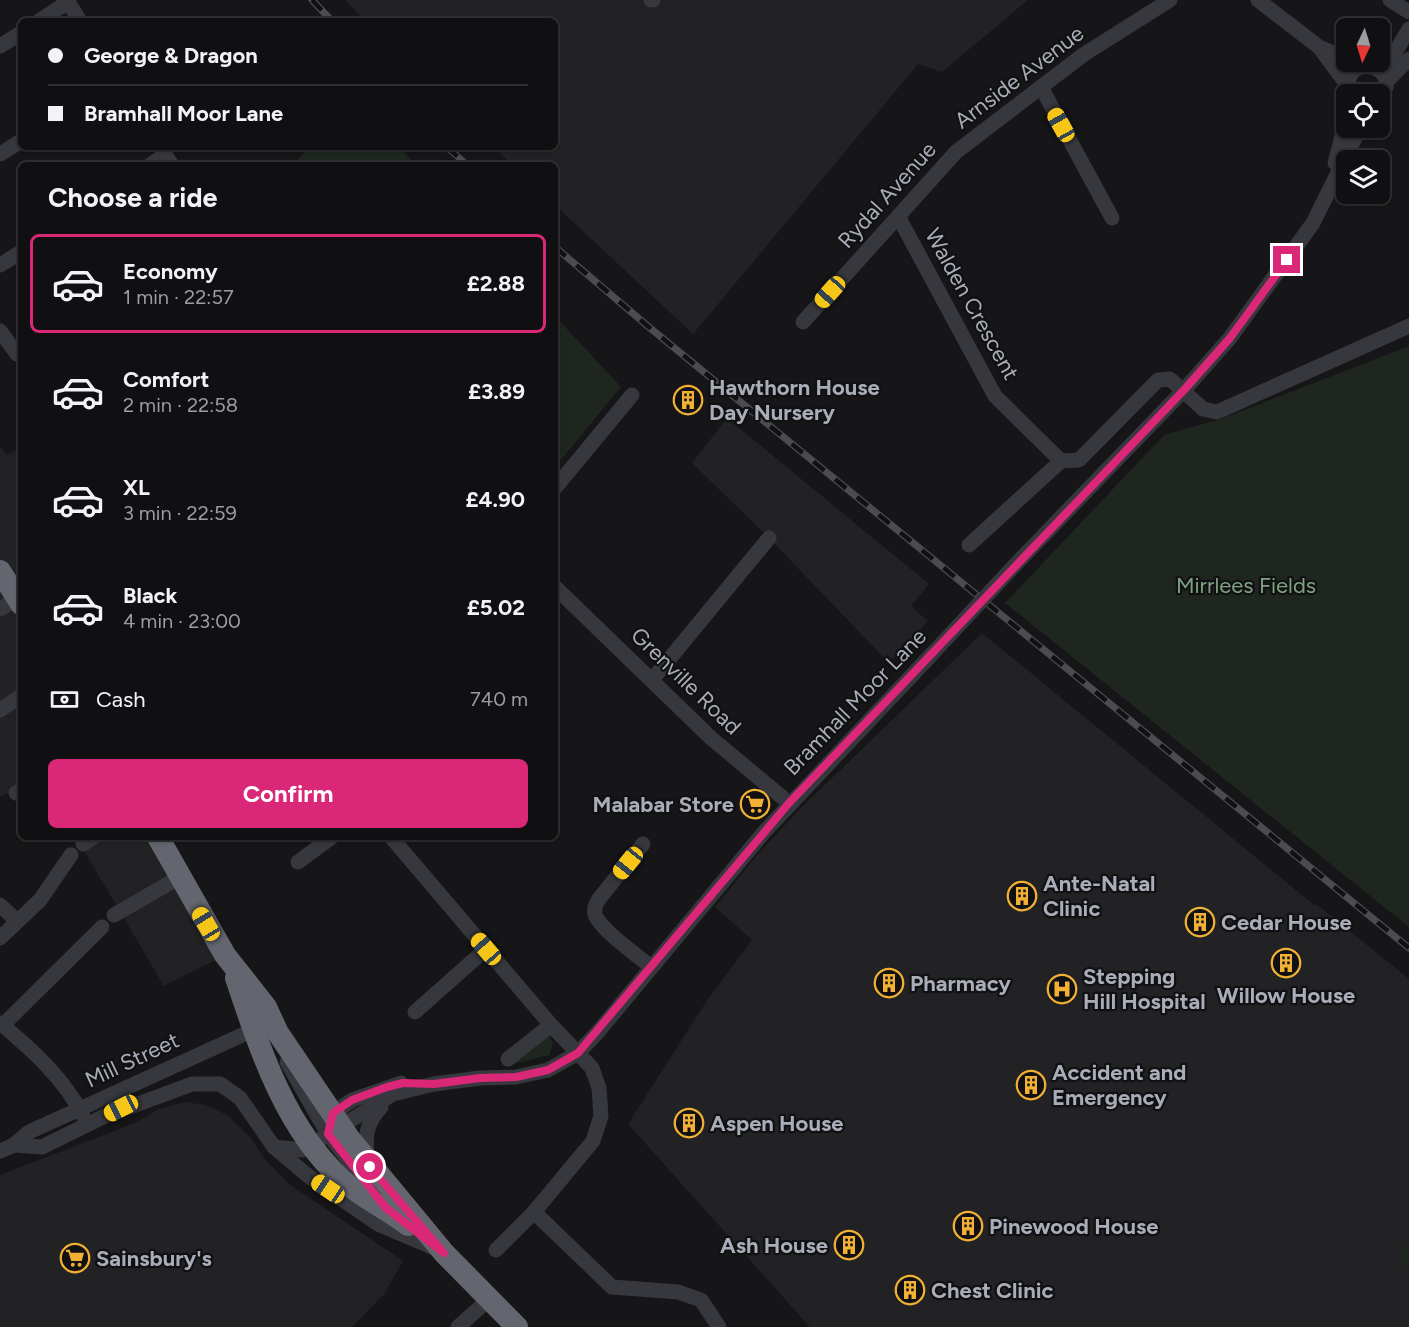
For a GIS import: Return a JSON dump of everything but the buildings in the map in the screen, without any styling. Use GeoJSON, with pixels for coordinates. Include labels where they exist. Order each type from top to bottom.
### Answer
{"type":"FeatureCollection","features":[{"type":"Feature","properties":{"kind":"highway"},"geometry":{"type":"LineString","coordinates":[[0,571],[13,604]]}},
{"type":"Feature","properties":{"kind":"highway"},"geometry":{"type":"LineString","coordinates":[[160,840],[329,1130],[342,1179],[372,1204],[386,1208],[444,1253]]}},
{"type":"Feature","properties":{"kind":"highway"},"geometry":{"type":"LineString","coordinates":[[268,1028],[285,1105],[329,1130],[370,1167],[444,1253],[517,1327]]}},
{"type":"Feature","properties":{"kind":"street","name":"Arnside Avenue"},"geometry":{"type":"LineString","coordinates":[[956,152],[1083,55],[1170,0]]}},
{"type":"Feature","properties":{"kind":"street"},"geometry":{"type":"LineString","coordinates":[[1258,0],[1318,47],[1336,54]]}},
{"type":"Feature","properties":{"kind":"street"},"geometry":{"type":"LineString","coordinates":[[1390,0],[1409,12]]}},
{"type":"Feature","properties":{"kind":"street"},"geometry":{"type":"LineString","coordinates":[[43,18],[68,1],[78,18]]}},
{"type":"Feature","properties":{"kind":"street"},"geometry":{"type":"LineString","coordinates":[[1390,55],[1396,51],[1409,29]]}},
{"type":"Feature","properties":{"kind":"street"},"geometry":{"type":"LineString","coordinates":[[0,46],[18,35]]}},
{"type":"Feature","properties":{"kind":"street"},"geometry":{"type":"LineString","coordinates":[[1318,47],[1344,84]]}},
{"type":"Feature","properties":{"kind":"street"},"geometry":{"type":"LineString","coordinates":[[1390,64],[1409,59]]}},
{"type":"Feature","properties":{"kind":"street"},"geometry":{"type":"LineString","coordinates":[[1351,84],[1352,73],[1358,72]]}},
{"type":"Feature","properties":{"kind":"street"},"geometry":{"type":"LineString","coordinates":[[1041,87],[1112,218]]}},
{"type":"Feature","properties":{"kind":"street","name":"Bramhall Moor Lane"},"geometry":{"type":"LineString","coordinates":[[1324,200],[1341,138]]}},
{"type":"Feature","properties":{"kind":"street","name":"Bramhall Moor Lane"},"geometry":{"type":"LineString","coordinates":[[578,1053],[789,803],[1184,390],[1248,315],[1313,223],[1355,138]]}},
{"type":"Feature","properties":{"kind":"street"},"geometry":{"type":"LineString","coordinates":[[0,154],[18,143]]}},
{"type":"Feature","properties":{"kind":"street","name":"Rydal Avenue"},"geometry":{"type":"LineString","coordinates":[[803,322],[956,152]]}},
{"type":"Feature","properties":{"kind":"street","name":"Walden Crescent"},"geometry":{"type":"LineString","coordinates":[[898,216],[995,396],[1062,462]]}},
{"type":"Feature","properties":{"kind":"street"},"geometry":{"type":"LineString","coordinates":[[0,265],[18,254]]}},
{"type":"Feature","properties":{"kind":"street"},"geometry":{"type":"LineString","coordinates":[[969,545],[1062,462],[1079,460],[1158,380],[1170,379],[1203,409],[1217,412],[1409,326]]}},
{"type":"Feature","properties":{"kind":"street"},"geometry":{"type":"LineString","coordinates":[[0,331],[17,354]]}},
{"type":"Feature","properties":{"kind":"street"},"geometry":{"type":"LineString","coordinates":[[558,484],[632,395]]}},
{"type":"Feature","properties":{"kind":"street"},"geometry":{"type":"LineString","coordinates":[[652,680],[769,538]]}},
{"type":"Feature","properties":{"kind":"street","name":"Grenville Road"},"geometry":{"type":"LineString","coordinates":[[558,590],[711,738],[789,803]]}},
{"type":"Feature","properties":{"kind":"street"},"geometry":{"type":"LineString","coordinates":[[0,710],[18,698]]}},
{"type":"Feature","properties":{"kind":"street"},"geometry":{"type":"LineString","coordinates":[[298,862],[328,840]]}},
{"type":"Feature","properties":{"kind":"street"},"geometry":{"type":"LineString","coordinates":[[394,840],[551,1025],[592,1068],[600,1088],[601,1116],[593,1140],[534,1212],[496,1251]]}},
{"type":"Feature","properties":{"kind":"street"},"geometry":{"type":"LineString","coordinates":[[643,844],[599,899],[594,909],[595,916],[651,967]]}},
{"type":"Feature","properties":{"kind":"street"},"geometry":{"type":"LineString","coordinates":[[0,938],[40,900],[71,855]]}},
{"type":"Feature","properties":{"kind":"street"},"geometry":{"type":"LineString","coordinates":[[114,915],[180,877]]}},
{"type":"Feature","properties":{"kind":"street"},"geometry":{"type":"LineString","coordinates":[[0,905],[17,921]]}},
{"type":"Feature","properties":{"kind":"street"},"geometry":{"type":"LineString","coordinates":[[87,1125],[63,1083],[46,1064],[1,1024],[102,927]]}},
{"type":"Feature","properties":{"kind":"street"},"geometry":{"type":"LineString","coordinates":[[415,1012],[486,949]]}},
{"type":"Feature","properties":{"kind":"street"},"geometry":{"type":"LineString","coordinates":[[508,1059],[551,1025]]}},
{"type":"Feature","properties":{"kind":"street","name":"Mill Street"},"geometry":{"type":"LineString","coordinates":[[7,1148],[29,1132],[79,1109],[268,1028]]}},
{"type":"Feature","properties":{"kind":"street"},"geometry":{"type":"LineString","coordinates":[[274,1147],[298,1151],[329,1130],[393,1094],[434,1084],[480,1078],[516,1077],[548,1070],[578,1053]]}},
{"type":"Feature","properties":{"kind":"street","name":"Mill Street"},"geometry":{"type":"LineString","coordinates":[[7,1148],[42,1147],[121,1108],[130,1107],[192,1084],[213,1082],[226,1087],[240,1098],[274,1147],[308,1175],[378,1224],[444,1253]]}},
{"type":"Feature","properties":{"kind":"street"},"geometry":{"type":"LineString","coordinates":[[329,1130],[352,1100],[403,1083],[434,1084]]}},
{"type":"Feature","properties":{"kind":"street"},"geometry":{"type":"LineString","coordinates":[[370,1167],[366,1145],[369,1122],[393,1094]]}},
{"type":"Feature","properties":{"kind":"street"},"geometry":{"type":"LineString","coordinates":[[534,1212],[612,1287],[678,1292],[700,1300],[719,1327]]}},
{"type":"Feature","properties":{"kind":"street"},"geometry":{"type":"LineString","coordinates":[[458,1327],[490,1298]]}},
{"type":"Feature","properties":{"kind":"shaded area"},"geometry":{"type":"Polygon","coordinates":[[[345,0],[1028,0],[942,72],[918,64],[693,334],[558,208],[558,162],[510,162],[496,150],[558,150],[558,18],[362,18],[345,0]]]}},
{"type":"Feature","properties":{"kind":"shaded area"},"geometry":{"type":"Polygon","coordinates":[[[727,418],[929,584],[911,606],[928,621],[889,663],[769,538],[692,463],[727,418]]]}},
{"type":"Feature","properties":{"kind":"shaded area"},"geometry":{"type":"Polygon","coordinates":[[[0,446],[6,455],[18,449],[18,613],[16,614],[18,617],[18,788],[0,797],[0,446]]]}},
{"type":"Feature","properties":{"kind":"shaded area","name":"Stepping Hill Hospital"},"geometry":{"type":"Polygon","coordinates":[[[982,633],[1314,905],[1316,904],[1409,979],[1409,1327],[810,1327],[628,1124],[708,999],[752,940],[715,907],[758,854],[802,807],[982,633]]]}},
{"type":"Feature","properties":{"kind":"shaded area"},"geometry":{"type":"Polygon","coordinates":[[[78,840],[160,840],[225,955],[164,986],[78,840]]]}},
{"type":"Feature","properties":{"kind":"shaded area"},"geometry":{"type":"Polygon","coordinates":[[[185,1102],[206,1105],[227,1115],[250,1137],[264,1158],[289,1184],[403,1261],[385,1293],[352,1327],[0,1327],[0,1175],[135,1123],[159,1109],[185,1102]]]}},
{"type":"Feature","properties":{"kind":"green space"},"geometry":{"type":"Polygon","coordinates":[[[306,150],[402,150],[413,162],[296,162],[306,150]]]}},
{"type":"Feature","properties":{"kind":"green space"},"geometry":{"type":"Polygon","coordinates":[[[558,319],[621,387],[558,463],[558,319]]]}},
{"type":"Feature","properties":{"kind":"green space","name":"Mirrlees Fields"},"geometry":{"type":"Polygon","coordinates":[[[1409,346],[1409,927],[1005,603],[1164,435],[1221,419],[1409,346]]]}},
{"type":"Feature","properties":{"kind":"green space"},"geometry":{"type":"Polygon","coordinates":[[[549,1036],[553,1043],[549,1055],[514,1064],[549,1036]]]}},
{"type":"Feature","properties":{"kind":"green space"},"geometry":{"type":"Polygon","coordinates":[[[1409,1240],[1409,1269],[1400,1261],[1403,1257],[1398,1252],[1409,1240]]]}},
{"type":"Feature","properties":{"kind":"railway"},"geometry":{"type":"LineString","coordinates":[[312,0],[329,18]]}},
{"type":"Feature","properties":{"kind":"railway"},"geometry":{"type":"LineString","coordinates":[[450,150],[464,162]]}},
{"type":"Feature","properties":{"kind":"railway"},"geometry":{"type":"LineString","coordinates":[[558,250],[650,328],[1409,948]]}},
{"type":"Feature","properties":{"kind":"place","name":"Hawthorn House Day Nursery"},"geometry":{"type":"Point","coordinates":[688,400]}},
{"type":"Feature","properties":{"kind":"place","name":"Malabar Store"},"geometry":{"type":"Point","coordinates":[755,804]}},
{"type":"Feature","properties":{"kind":"place","name":"Ante-Natal Clinic"},"geometry":{"type":"Point","coordinates":[1022,896]}},
{"type":"Feature","properties":{"kind":"place","name":"Cedar House"},"geometry":{"type":"Point","coordinates":[1200,922]}},
{"type":"Feature","properties":{"kind":"place","name":"Willow House"},"geometry":{"type":"Point","coordinates":[1286,963]}},
{"type":"Feature","properties":{"kind":"place","name":"Pharmacy"},"geometry":{"type":"Point","coordinates":[889,983]}},
{"type":"Feature","properties":{"kind":"place","name":"Stepping Hill Hospital"},"geometry":{"type":"Point","coordinates":[1062,989]}},
{"type":"Feature","properties":{"kind":"place","name":"Accident and Emergency"},"geometry":{"type":"Point","coordinates":[1031,1085]}},
{"type":"Feature","properties":{"kind":"place","name":"Aspen House"},"geometry":{"type":"Point","coordinates":[689,1123]}},
{"type":"Feature","properties":{"kind":"place","name":"Pinewood House"},"geometry":{"type":"Point","coordinates":[968,1226]}},
{"type":"Feature","properties":{"kind":"place","name":"Ash House"},"geometry":{"type":"Point","coordinates":[849,1245]}},
{"type":"Feature","properties":{"kind":"place","name":"Sainsbury's"},"geometry":{"type":"Point","coordinates":[75,1258]}},
{"type":"Feature","properties":{"kind":"place","name":"Chest Clinic"},"geometry":{"type":"Point","coordinates":[910,1290]}},
{"type":"Feature","properties":{"kind":"route"},"geometry":{"type":"LineString","coordinates":[[370,1167],[444,1253],[386,1208],[343,1155],[328,1134],[333,1113],[352,1100],[403,1083],[434,1084],[480,1078],[516,1077],[548,1070],[578,1053],[789,803],[1184,390],[1230,338],[1287,260]]}}]}
